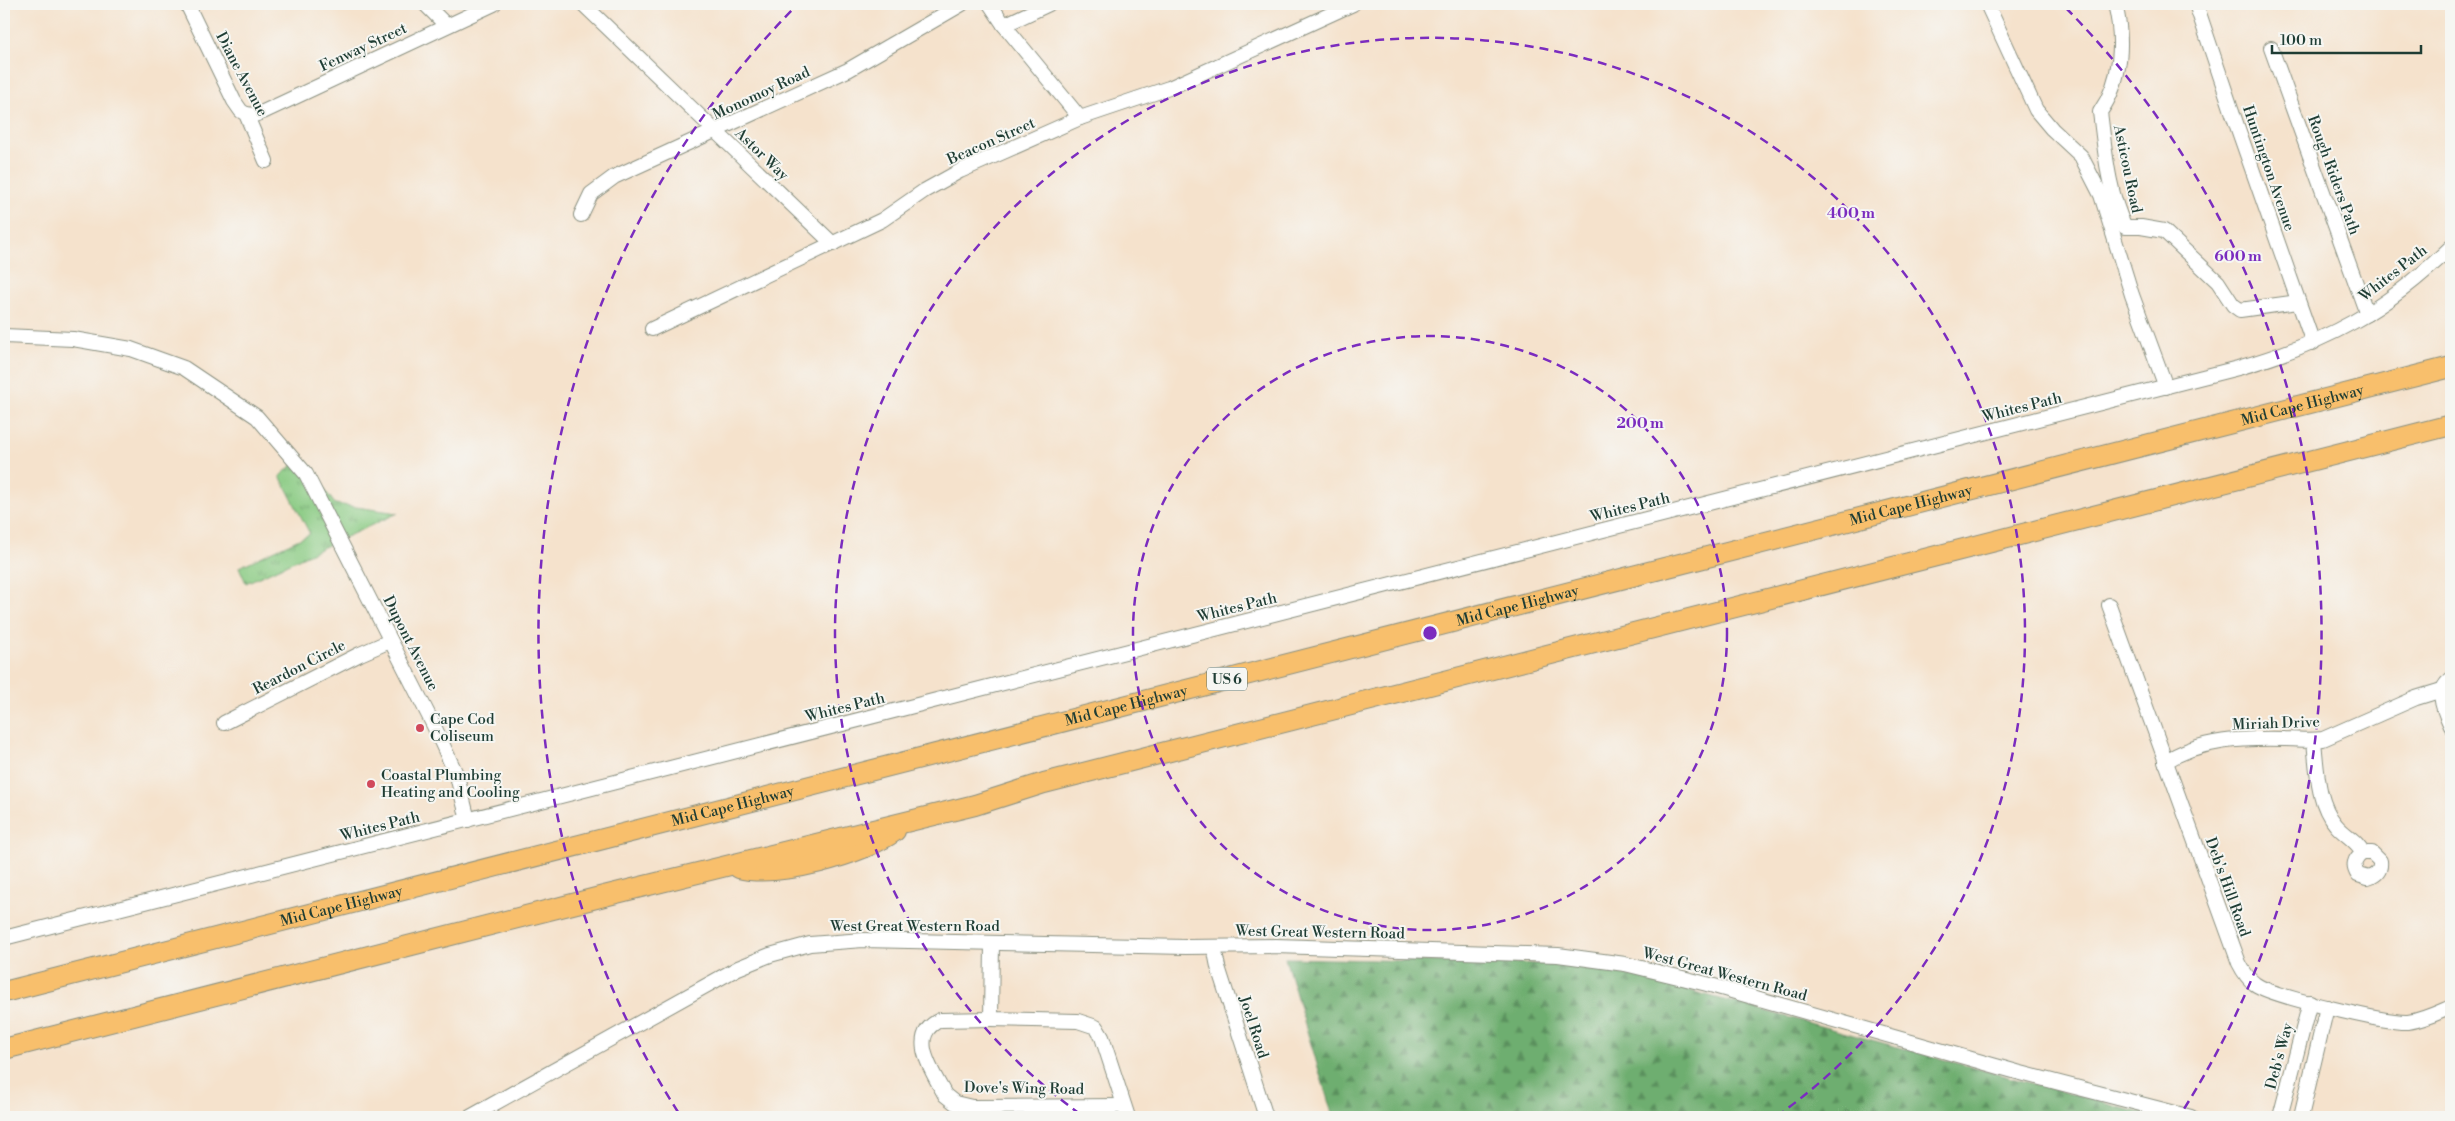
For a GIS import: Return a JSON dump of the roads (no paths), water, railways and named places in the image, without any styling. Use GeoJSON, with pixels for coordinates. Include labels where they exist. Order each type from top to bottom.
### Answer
{"type":"FeatureCollection","features":[{"type":"Feature","properties":{"kind":"highway","name":"Mid Cape Highway"},"geometry":{"type":"LineString","coordinates":[[4,992],[2451,367]]}},
{"type":"Feature","properties":{"kind":"highway"},"geometry":{"type":"LineString","coordinates":[[4,1049],[604,896],[730,866],[759,872],[793,867],[863,848],[882,840],[907,822],[1166,752],[2451,425]]}},
{"type":"Feature","properties":{"kind":"street","name":"Diane Avenue"},"geometry":{"type":"LineString","coordinates":[[187,4],[234,101],[238,108],[246,114],[266,161]]}},
{"type":"Feature","properties":{"kind":"street"},"geometry":{"type":"LineString","coordinates":[[425,4],[446,25]]}},
{"type":"Feature","properties":{"kind":"street","name":"Fenway Street"},"geometry":{"type":"LineString","coordinates":[[246,114],[254,115],[263,112],[494,4]]}},
{"type":"Feature","properties":{"kind":"street","name":"Astor Way"},"geometry":{"type":"LineString","coordinates":[[583,4],[833,244]]}},
{"type":"Feature","properties":{"kind":"street","name":"Monomoy Road"},"geometry":{"type":"LineString","coordinates":[[582,215],[591,194],[614,177],[848,70],[962,4]]}},
{"type":"Feature","properties":{"kind":"street"},"geometry":{"type":"LineString","coordinates":[[990,4],[1004,25],[1080,118]]}},
{"type":"Feature","properties":{"kind":"street"},"geometry":{"type":"LineString","coordinates":[[1004,25],[1049,4]]}},
{"type":"Feature","properties":{"kind":"street","name":"Beacon Street"},"geometry":{"type":"LineString","coordinates":[[652,329],[707,301],[882,220],[960,171],[1080,118],[1169,88],[1353,4]]}},
{"type":"Feature","properties":{"kind":"street"},"geometry":{"type":"LineString","coordinates":[[1987,4],[2036,110],[2052,129],[2081,156],[2101,195],[2132,295],[2166,387]]}},
{"type":"Feature","properties":{"kind":"street","name":"Asticou Road"},"geometry":{"type":"LineString","coordinates":[[2115,4],[2121,47],[2110,98],[2100,112],[2106,157],[2117,211],[2125,227],[2141,227],[2164,231],[2218,282],[2233,305],[2240,310],[2298,302]]}},
{"type":"Feature","properties":{"kind":"street","name":"Huntington Avenue"},"geometry":{"type":"LineString","coordinates":[[2196,4],[2298,302],[2314,343]]}},
{"type":"Feature","properties":{"kind":"street","name":"Rough Riders Path"},"geometry":{"type":"LineString","coordinates":[[2271,48],[2367,314]]}},
{"type":"Feature","properties":{"kind":"street","name":"Whites Path"},"geometry":{"type":"LineString","coordinates":[[4,938],[2258,362],[2314,343],[2367,314],[2407,286],[2451,247]]}},
{"type":"Feature","properties":{"kind":"street","name":"Dupont Avenue"},"geometry":{"type":"LineString","coordinates":[[4,336],[73,339],[131,349],[184,368],[258,417],[306,474],[390,641],[412,679],[457,776],[468,820]]}},
{"type":"Feature","properties":{"kind":"street","name":"Deb's Hill Road"},"geometry":{"type":"LineString","coordinates":[[2109,605],[2242,971],[2255,985],[2265,990],[2327,1007],[2406,1022],[2425,1018],[2451,1007]]}},
{"type":"Feature","properties":{"kind":"street","name":"Reardon Circle"},"geometry":{"type":"LineString","coordinates":[[224,723],[360,654],[390,641]]}},
{"type":"Feature","properties":{"kind":"street"},"geometry":{"type":"LineString","coordinates":[[2451,678],[2442,690],[2442,707],[2451,726]]}},
{"type":"Feature","properties":{"kind":"street","name":"Miriah Drive"},"geometry":{"type":"LineString","coordinates":[[2165,762],[2190,748],[2220,742],[2246,739],[2314,741],[2332,736],[2416,698],[2442,690]]}},
{"type":"Feature","properties":{"kind":"street"},"geometry":{"type":"LineString","coordinates":[[2314,741],[2324,804],[2331,819],[2359,845],[2363,853]]}},
{"type":"Feature","properties":{"kind":"street","name":"West Great Western Road"},"geometry":{"type":"LineString","coordinates":[[470,1117],[738,968],[778,953],[810,944],[848,940],[1214,947],[1276,946],[1539,954],[1625,964],[1707,984],[2009,1069],[2191,1117]]}},
{"type":"Feature","properties":{"kind":"street"},"geometry":{"type":"LineString","coordinates":[[992,943],[991,1019],[1078,1021],[1096,1027],[1102,1037],[1126,1112]]}},
{"type":"Feature","properties":{"kind":"street","name":"Joel Road"},"geometry":{"type":"LineString","coordinates":[[1214,947],[1218,967],[1266,1117]]}},
{"type":"Feature","properties":{"kind":"street","name":"Deb's Way"},"geometry":{"type":"LineString","coordinates":[[2280,1117],[2310,1002]]}},
{"type":"Feature","properties":{"kind":"street"},"geometry":{"type":"LineString","coordinates":[[2300,1117],[2327,1007]]}},
{"type":"Feature","properties":{"kind":"street","name":"Dove's Wing Road"},"geometry":{"type":"LineString","coordinates":[[991,1019],[940,1020],[934,1023],[924,1034],[923,1046],[926,1058],[945,1095],[950,1100],[972,1107],[1126,1112]]}},
{"type":"Feature","properties":{"kind":"place","name":"Cape Cod Coliseum"},"geometry":{"type":"Point","coordinates":[420,728]}},
{"type":"Feature","properties":{"kind":"place","name":"Coastal Plumbing Heating and Cooling"},"geometry":{"type":"Point","coordinates":[371,784]}}]}
